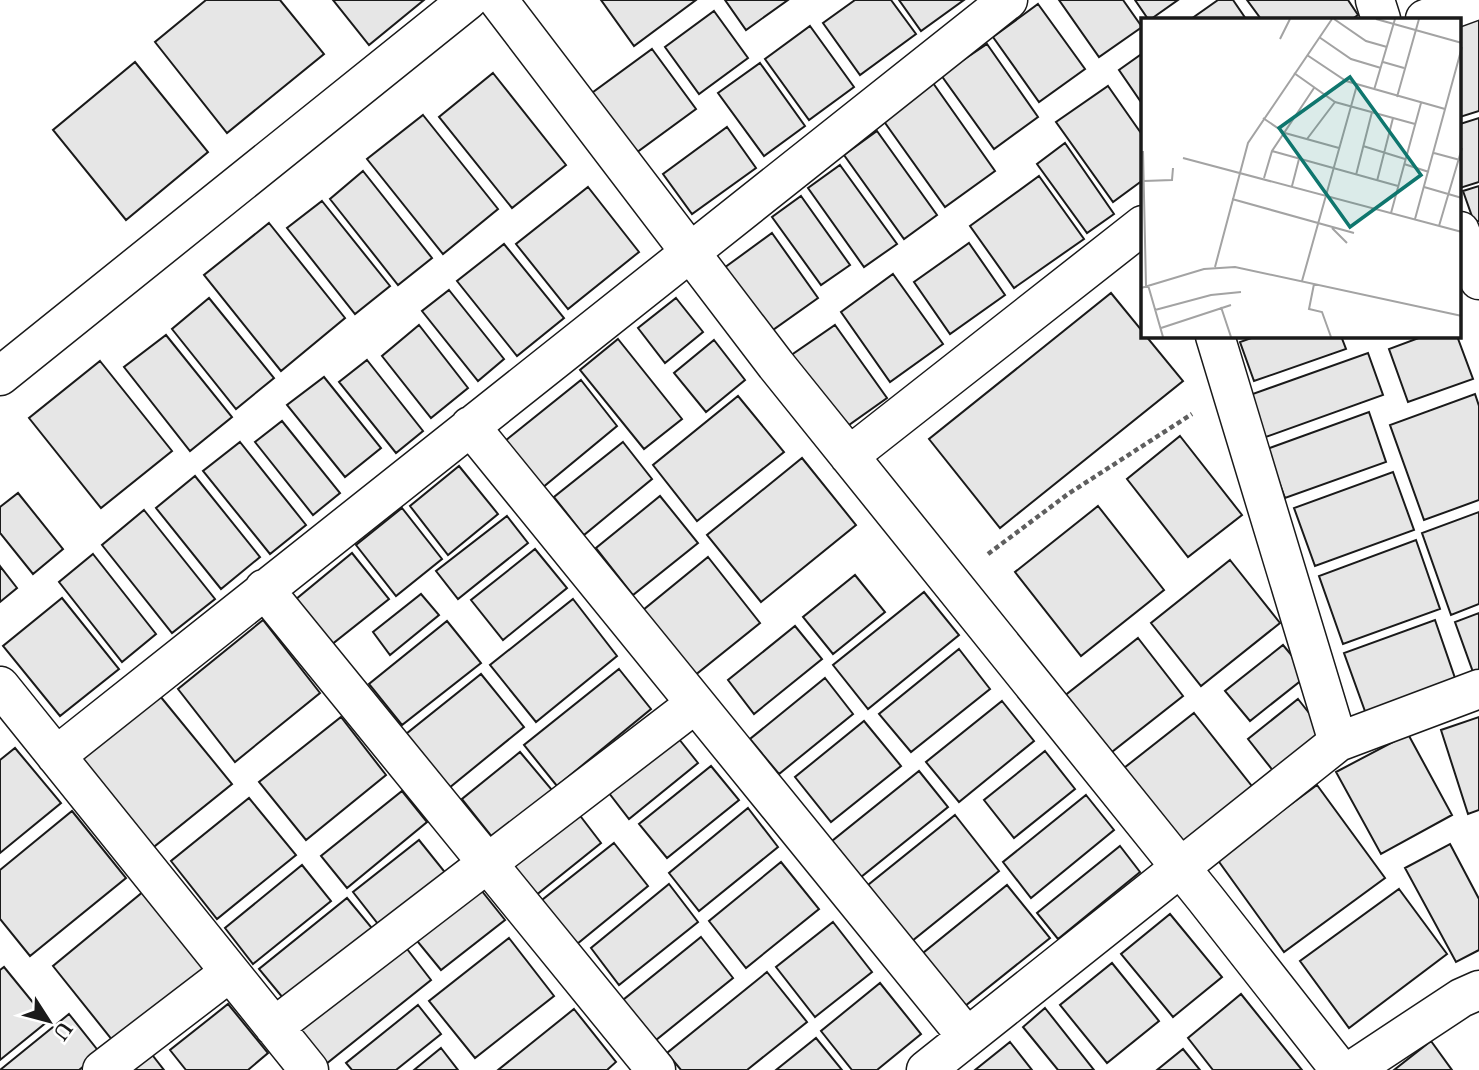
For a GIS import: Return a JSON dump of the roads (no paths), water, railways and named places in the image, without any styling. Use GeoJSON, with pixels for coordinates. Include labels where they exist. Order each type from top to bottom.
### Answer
{"type":"FeatureCollection","features":[{"type":"Feature","properties":{"kind":"street"},"geometry":{"type":"LineString","coordinates":[[0,376],[468,0]]}},
{"type":"Feature","properties":{"kind":"street"},"geometry":{"type":"LineString","coordinates":[[498,0],[776,365],[1180,866],[1340,1070]]}},
{"type":"Feature","properties":{"kind":"street"},"geometry":{"type":"LineString","coordinates":[[56,756],[1008,0]]}},
{"type":"Feature","properties":{"kind":"street"},"geometry":{"type":"LineString","coordinates":[[1375,0],[1381,18]]}},
{"type":"Feature","properties":{"kind":"street"},"geometry":{"type":"LineString","coordinates":[[1428,18],[1477,0]]}},
{"type":"Feature","properties":{"kind":"street"},"geometry":{"type":"LineString","coordinates":[[849,456],[1141,227]]}},
{"type":"Feature","properties":{"kind":"street"},"geometry":{"type":"LineString","coordinates":[[1462,236],[1479,280]]}},
{"type":"Feature","properties":{"kind":"street"},"geometry":{"type":"LineString","coordinates":[[1216,338],[1338,742]]}},
{"type":"Feature","properties":{"kind":"street"},"geometry":{"type":"LineString","coordinates":[[470,425],[967,1037]]}},
{"type":"Feature","properties":{"kind":"street"},"geometry":{"type":"LineString","coordinates":[[264,589],[656,1070]]}},
{"type":"Feature","properties":{"kind":"street"},"geometry":{"type":"LineString","coordinates":[[0,686],[309,1070]]}},
{"type":"Feature","properties":{"kind":"street"},"geometry":{"type":"LineString","coordinates":[[926,1070],[1338,742],[1479,689]]}},
{"type":"Feature","properties":{"kind":"street"},"geometry":{"type":"LineString","coordinates":[[274,1027],[695,704]]}},
{"type":"Feature","properties":{"kind":"street"},"geometry":{"type":"LineString","coordinates":[[102,1070],[230,972]]}},
{"type":"Feature","properties":{"kind":"street"},"geometry":{"type":"LineString","coordinates":[[1352,1070],[1461,998],[1479,990]]}}]}
